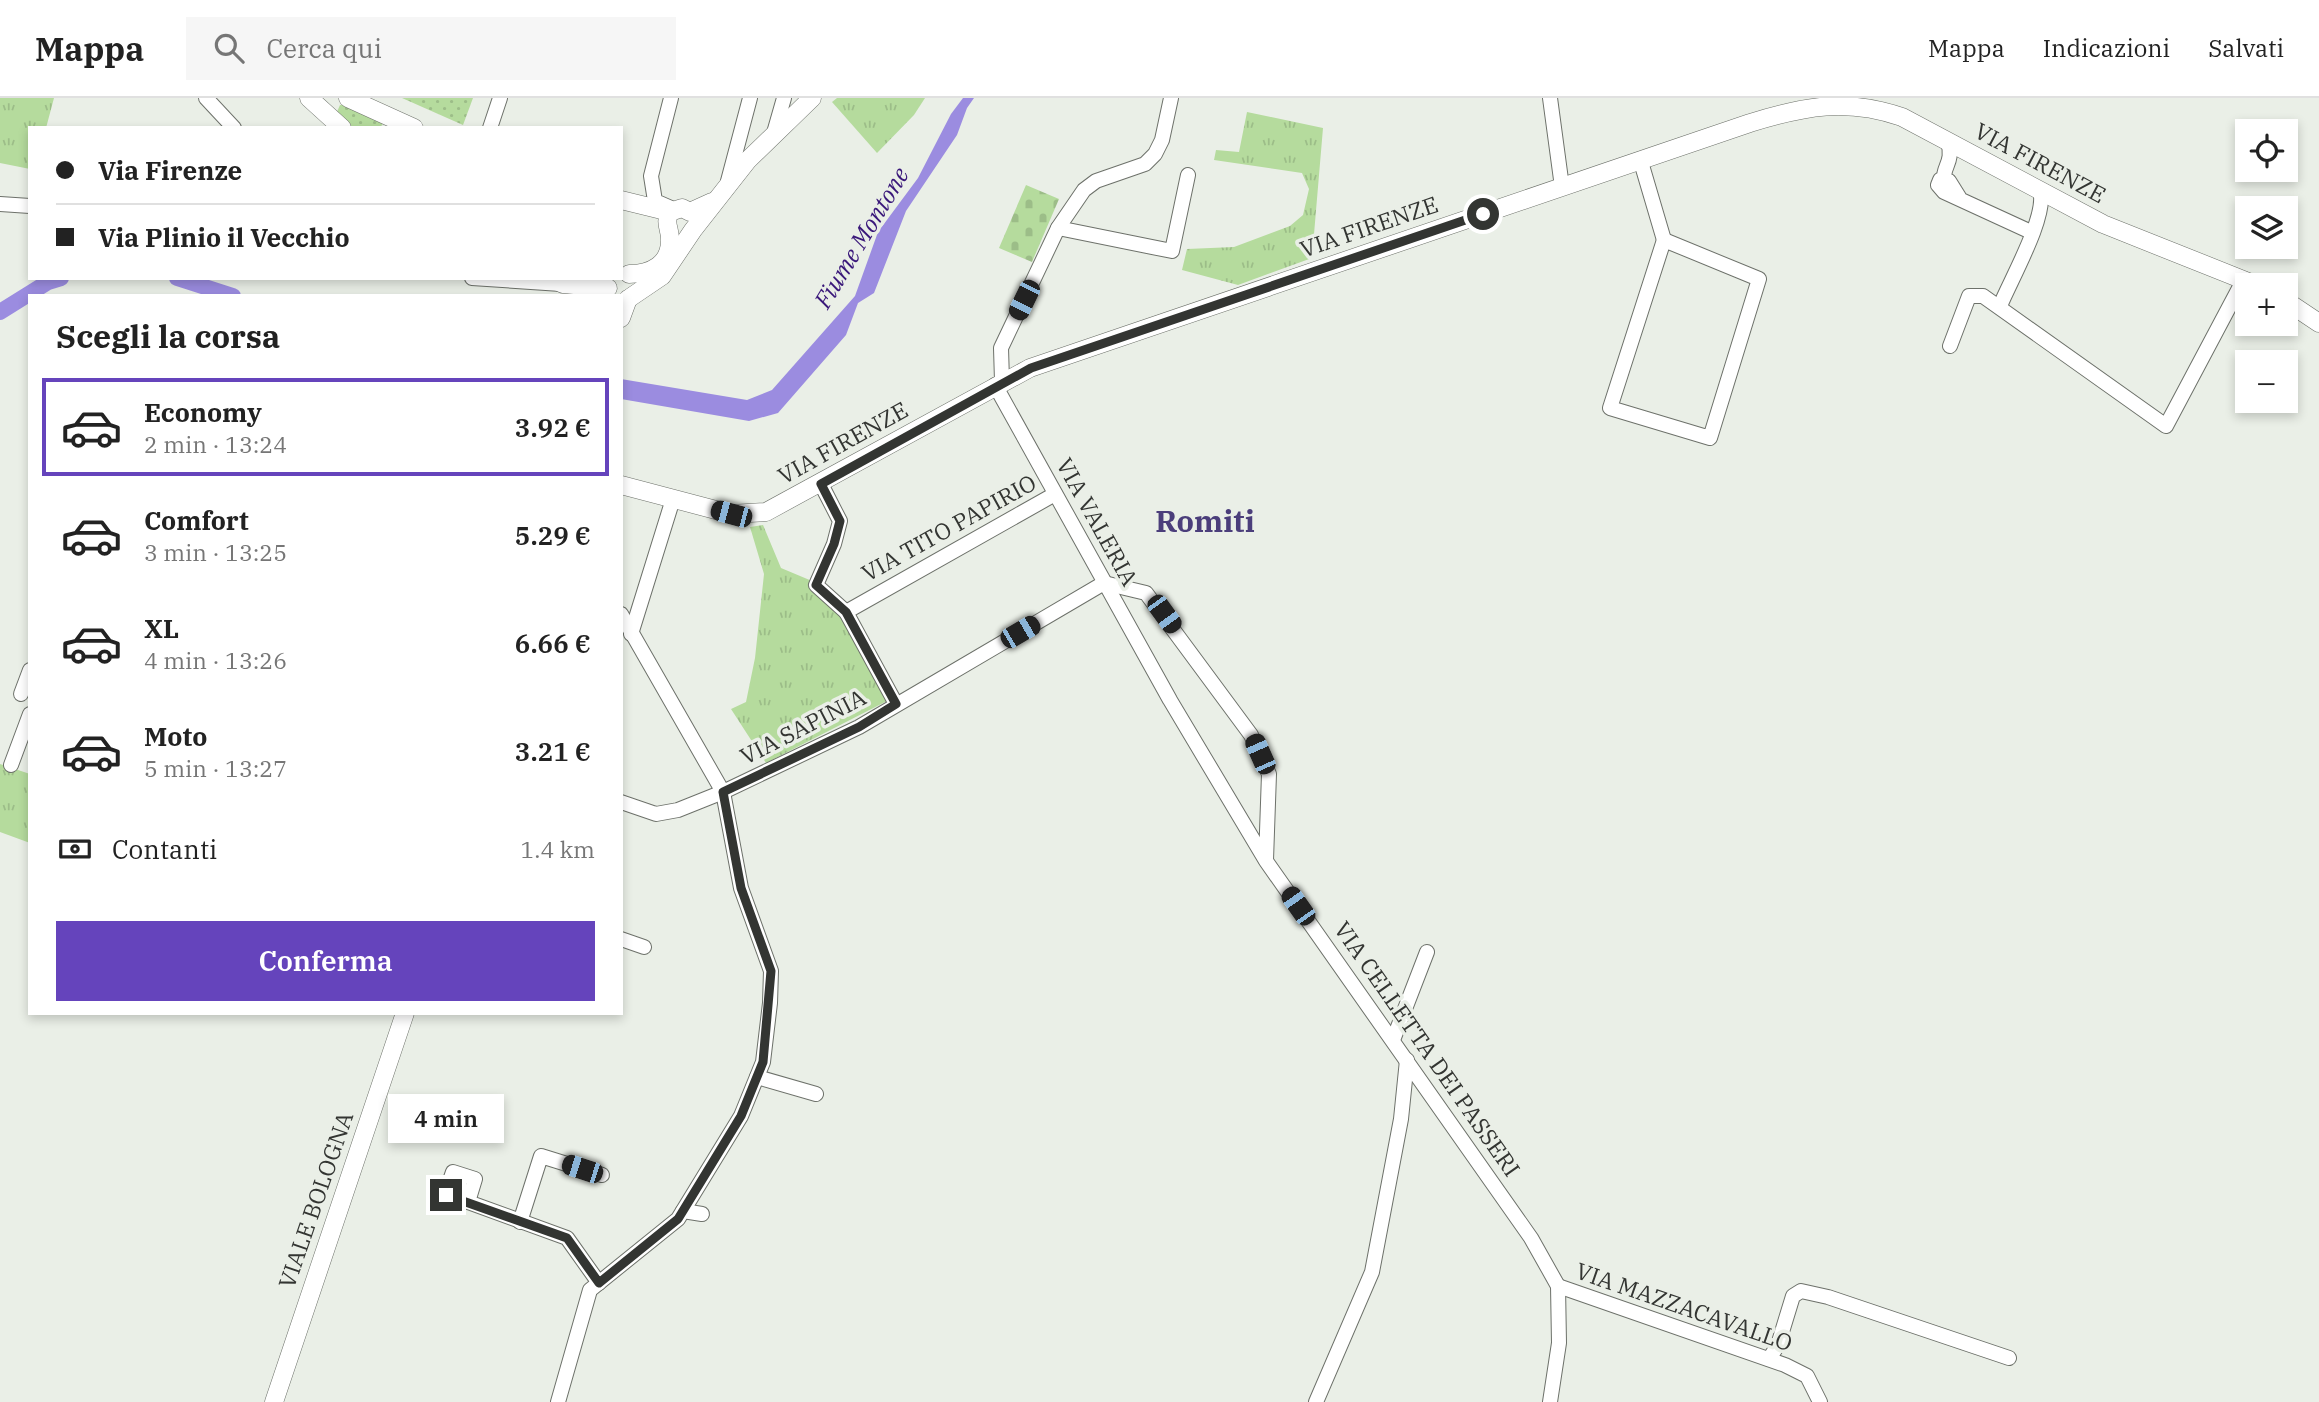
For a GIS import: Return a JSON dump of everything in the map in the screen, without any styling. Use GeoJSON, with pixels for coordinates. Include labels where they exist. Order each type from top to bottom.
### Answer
{"type":"FeatureCollection","features":[{"type":"Feature","properties":{"kind":"main road"},"geometry":{"type":"LineString","coordinates":[[309,98],[336,122]]}},
{"type":"Feature","properties":{"kind":"main road"},"geometry":{"type":"LineString","coordinates":[[336,122],[329,105],[340,98]]}},
{"type":"Feature","properties":{"kind":"main road"},"geometry":{"type":"LineString","coordinates":[[348,98],[390,123]]}},
{"type":"Feature","properties":{"kind":"main road"},"geometry":{"type":"LineString","coordinates":[[557,281],[615,293],[662,276],[692,230],[723,191],[774,133],[812,98]]}},
{"type":"Feature","properties":{"kind":"main road","name":"VIA FIRENZE"},"geometry":{"type":"LineString","coordinates":[[623,486],[731,514],[749,515],[783,505],[998,383],[1046,362],[1776,115],[1828,105],[1875,107],[1902,117],[2114,229],[2235,276]]}},
{"type":"Feature","properties":{"kind":"main road"},"geometry":{"type":"LineString","coordinates":[[623,200],[679,211],[704,208],[723,191]]}},
{"type":"Feature","properties":{"kind":"main road"},"geometry":{"type":"LineString","coordinates":[[679,211],[695,222],[692,230]]}},
{"type":"Feature","properties":{"kind":"main road"},"geometry":{"type":"LineString","coordinates":[[625,273],[650,271],[663,262],[671,244],[667,224],[679,211]]}},
{"type":"Feature","properties":{"kind":"main road"},"geometry":{"type":"LineString","coordinates":[[615,293],[636,285],[625,273]]}},
{"type":"Feature","properties":{"kind":"main road"},"geometry":{"type":"LineString","coordinates":[[2298,309],[2317,322]]}},
{"type":"Feature","properties":{"kind":"main road","name":"VIALE BOLOGNA"},"geometry":{"type":"LineString","coordinates":[[274,1402],[404,1015]]}},
{"type":"Feature","properties":{"kind":"street"},"geometry":{"type":"LineString","coordinates":[[206,98],[232,126]]}},
{"type":"Feature","properties":{"kind":"street"},"geometry":{"type":"LineString","coordinates":[[491,126],[500,98]]}},
{"type":"Feature","properties":{"kind":"street"},"geometry":{"type":"LineString","coordinates":[[671,98],[651,176],[655,201],[679,211]]}},
{"type":"Feature","properties":{"kind":"street"},"geometry":{"type":"LineString","coordinates":[[723,191],[750,98]]}},
{"type":"Feature","properties":{"kind":"street"},"geometry":{"type":"LineString","coordinates":[[774,133],[784,98]]}},
{"type":"Feature","properties":{"kind":"street"},"geometry":{"type":"LineString","coordinates":[[998,383],[1001,348],[1058,228],[1084,190],[1096,181],[1144,164],[1155,154],[1171,98]]}},
{"type":"Feature","properties":{"kind":"street"},"geometry":{"type":"LineString","coordinates":[[1549,98],[1562,187]]}},
{"type":"Feature","properties":{"kind":"street"},"geometry":{"type":"LineString","coordinates":[[1948,142],[1951,161],[1944,179],[1959,197],[2031,232]]}},
{"type":"Feature","properties":{"kind":"street"},"geometry":{"type":"LineString","coordinates":[[1640,162],[1664,240],[1610,408],[1710,438],[1759,279],[1664,240]]}},
{"type":"Feature","properties":{"kind":"street"},"geometry":{"type":"LineString","coordinates":[[1058,228],[1171,251],[1188,175]]}},
{"type":"Feature","properties":{"kind":"street"},"geometry":{"type":"LineString","coordinates":[[2000,306],[2039,216],[2042,199],[2040,191]]}},
{"type":"Feature","properties":{"kind":"street"},"geometry":{"type":"LineString","coordinates":[[2039,216],[2052,205],[2061,202]]}},
{"type":"Feature","properties":{"kind":"street"},"geometry":{"type":"LineString","coordinates":[[0,204],[28,206]]}},
{"type":"Feature","properties":{"kind":"street"},"geometry":{"type":"LineString","coordinates":[[529,280],[557,281]]}},
{"type":"Feature","properties":{"kind":"street"},"geometry":{"type":"LineString","coordinates":[[1950,346],[1969,296],[1983,296],[2000,306],[2007,316],[2166,426],[2235,308]]}},
{"type":"Feature","properties":{"kind":"street","name":"VIA VALERIA"},"geometry":{"type":"LineString","coordinates":[[998,383],[1104,583],[1266,861]]}},
{"type":"Feature","properties":{"kind":"street"},"geometry":{"type":"LineString","coordinates":[[821,484],[840,521],[834,544],[816,585],[846,612],[896,704]]}},
{"type":"Feature","properties":{"kind":"street","name":"VIA TITO PAPIRIO"},"geometry":{"type":"LineString","coordinates":[[846,612],[1055,494]]}},
{"type":"Feature","properties":{"kind":"street"},"geometry":{"type":"LineString","coordinates":[[631,634],[673,499]]}},
{"type":"Feature","properties":{"kind":"street"},"geometry":{"type":"LineString","coordinates":[[1104,583],[1146,593],[1251,734],[1269,774],[1266,861]]}},
{"type":"Feature","properties":{"kind":"street","name":"VIA SAPINIA"},"geometry":{"type":"LineString","coordinates":[[623,803],[656,814],[678,810],[723,792],[859,727],[1104,583]]}},
{"type":"Feature","properties":{"kind":"street"},"geometry":{"type":"LineString","coordinates":[[558,1402],[590,1290],[678,1219],[741,1116],[763,1062],[771,971],[741,888],[723,792],[623,618]]}},
{"type":"Feature","properties":{"kind":"street"},"geometry":{"type":"LineString","coordinates":[[21,694],[28,675]]}},
{"type":"Feature","properties":{"kind":"street"},"geometry":{"type":"LineString","coordinates":[[11,765],[28,719]]}},
{"type":"Feature","properties":{"kind":"street","name":"VIA CELLETTA DEI PASSERI"},"geometry":{"type":"LineString","coordinates":[[1266,861],[1531,1238],[1558,1286],[1559,1343],[1550,1402]]}},
{"type":"Feature","properties":{"kind":"street"},"geometry":{"type":"LineString","coordinates":[[623,940],[644,947]]}},
{"type":"Feature","properties":{"kind":"street"},"geometry":{"type":"LineString","coordinates":[[1393,1040],[1427,952]]}},
{"type":"Feature","properties":{"kind":"street"},"geometry":{"type":"LineString","coordinates":[[1316,1402],[1372,1272],[1403,1110],[1407,1060]]}},
{"type":"Feature","properties":{"kind":"street"},"geometry":{"type":"LineString","coordinates":[[757,1077],[816,1094]]}},
{"type":"Feature","properties":{"kind":"street"},"geometry":{"type":"LineString","coordinates":[[520,1222],[541,1156],[602,1175]]}},
{"type":"Feature","properties":{"kind":"street"},"geometry":{"type":"LineString","coordinates":[[468,1202],[567,1238],[599,1283]]}},
{"type":"Feature","properties":{"kind":"street"},"geometry":{"type":"LineString","coordinates":[[683,1211],[702,1214]]}},
{"type":"Feature","properties":{"kind":"street","name":"VIA MAZZACAVALLO"},"geometry":{"type":"LineString","coordinates":[[1558,1286],[1769,1359],[1807,1376],[1820,1402]]}},
{"type":"Feature","properties":{"kind":"street"},"geometry":{"type":"LineString","coordinates":[[1769,1359],[1778,1346],[1793,1296],[1801,1291],[1828,1297],[2009,1358]]}},
{"type":"Feature","properties":{"kind":"green space"},"geometry":{"type":"Polygon","coordinates":[[[0,98],[54,98],[47,126],[28,126],[28,169],[0,163],[0,98]]]}},
{"type":"Feature","properties":{"kind":"green space"},"geometry":{"type":"Polygon","coordinates":[[[402,98],[473,98],[463,125],[402,98]]]}},
{"type":"Feature","properties":{"kind":"green space"},"geometry":{"type":"Polygon","coordinates":[[[837,98],[925,98],[914,115],[877,153],[832,102],[837,98]]]}},
{"type":"Feature","properties":{"kind":"green space"},"geometry":{"type":"Polygon","coordinates":[[[340,105],[343,105],[384,122],[381,126],[347,126],[336,114],[340,105]]]}},
{"type":"Feature","properties":{"kind":"green space"},"geometry":{"type":"Polygon","coordinates":[[[1247,112],[1323,128],[1312,258],[1238,285],[1182,270],[1187,249],[1234,247],[1290,226],[1303,215],[1309,189],[1302,173],[1214,160],[1216,150],[1239,152],[1247,112]]]}},
{"type":"Feature","properties":{"kind":"green space"},"geometry":{"type":"Polygon","coordinates":[[[1026,185],[1059,199],[1032,262],[999,248],[1026,185]]]}},
{"type":"Feature","properties":{"kind":"green space"},"geometry":{"type":"Polygon","coordinates":[[[763,525],[781,568],[812,581],[810,590],[841,615],[887,701],[766,763],[731,709],[746,702],[755,658],[764,574],[750,527],[763,525]]]}},
{"type":"Feature","properties":{"kind":"green space"},"geometry":{"type":"Polygon","coordinates":[[[0,764],[28,773],[28,842],[0,832],[0,764]]]}},
{"type":"Feature","properties":{"kind":"shaded area"},"geometry":{"type":"Polygon","coordinates":[[[963,98],[974,98],[967,108],[957,135],[906,211],[874,293],[858,303],[846,335],[778,413],[749,421],[623,399],[623,379],[747,400],[772,390],[855,296],[878,232],[918,178],[951,114],[963,98]]]}},
{"type":"Feature","properties":{"kind":"waterway","name":"Fiume Montone"},"geometry":{"type":"LineString","coordinates":[[29,294],[54,280]]}},
{"type":"Feature","properties":{"kind":"waterway","name":"Fiume Montone"},"geometry":{"type":"LineString","coordinates":[[183,280],[227,294]]}},
{"type":"Feature","properties":{"kind":"waterway","name":"Fiume Montone"},"geometry":{"type":"LineString","coordinates":[[0,312],[28,294]]}},
{"type":"Feature","properties":{"kind":"district","name":"Romiti"},"geometry":{"type":"Point","coordinates":[1205,522]}},
{"type":"Feature","properties":{"kind":"route"},"geometry":{"type":"LineString","coordinates":[[446,1195],[567,1238],[599,1283],[678,1219],[741,1116],[763,1062],[771,971],[741,888],[723,792],[859,727],[896,704],[846,612],[816,585],[834,544],[840,521],[834,504],[821,484],[995,385],[1031,368],[1483,214]]}}]}
